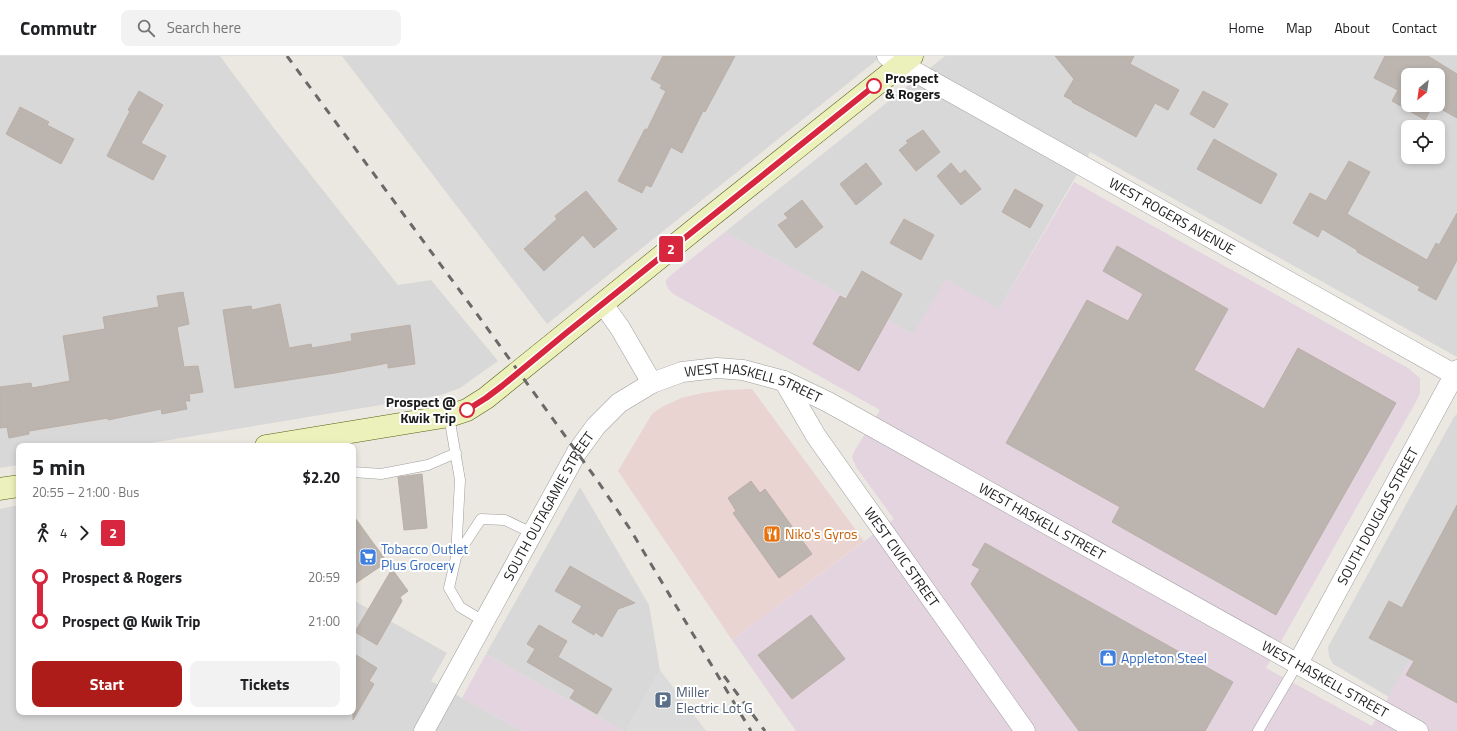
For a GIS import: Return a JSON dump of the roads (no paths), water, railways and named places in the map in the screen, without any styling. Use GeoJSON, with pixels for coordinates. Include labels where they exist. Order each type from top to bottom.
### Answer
{"type":"FeatureCollection","features":[{"type":"Feature","properties":{"kind":"main road"},"geometry":{"type":"LineString","coordinates":[[302,443],[326,441],[449,416],[467,410],[486,398],[711,216],[900,59]]}},
{"type":"Feature","properties":{"kind":"main road"},"geometry":{"type":"LineString","coordinates":[[0,489],[16,486]]}},
{"type":"Feature","properties":{"kind":"street","name":"WEST ROGERS AVENUE"},"geometry":{"type":"LineString","coordinates":[[900,59],[1456,373]]}},
{"type":"Feature","properties":{"kind":"street"},"geometry":{"type":"LineString","coordinates":[[603,304],[620,328],[652,383]]}},
{"type":"Feature","properties":{"kind":"street","name":"WEST HASKELL STREET"},"geometry":{"type":"LineString","coordinates":[[652,383],[682,372],[717,368],[743,370],[784,381],[828,402],[1298,663],[1412,730]]}},
{"type":"Feature","properties":{"kind":"street","name":"SOUTH DOUGLAS STREET"},"geometry":{"type":"LineString","coordinates":[[1298,663],[1456,373]]}},
{"type":"Feature","properties":{"kind":"street","name":"WEST CIVIC STREET"},"geometry":{"type":"LineString","coordinates":[[784,381],[816,436],[1025,731]]}},
{"type":"Feature","properties":{"kind":"street","name":"SOUTH OUTAGAMIE STREET"},"geometry":{"type":"LineString","coordinates":[[424,731],[577,452],[596,426],[619,403],[652,383]]}},
{"type":"Feature","properties":{"kind":"lane"},"geometry":{"type":"LineString","coordinates":[[449,416],[460,480],[456,557],[449,588],[460,607],[485,622]]}},
{"type":"Feature","properties":{"kind":"lane"},"geometry":{"type":"LineString","coordinates":[[356,472],[381,474],[428,465],[456,453]]}},
{"type":"Feature","properties":{"kind":"lane"},"geometry":{"type":"LineString","coordinates":[[456,557],[481,519],[505,520],[532,533]]}},
{"type":"Feature","properties":{"kind":"lane"},"geometry":{"type":"LineString","coordinates":[[1258,731],[1298,663]]}},
{"type":"Feature","properties":{"kind":"railway"},"geometry":{"type":"LineString","coordinates":[[287,56],[597,480],[630,529],[751,731]]}},
{"type":"Feature","properties":{"kind":"railway"},"geometry":{"type":"LineString","coordinates":[[724,676],[765,731]]}},
{"type":"Feature","properties":{"kind":"place","name":"Prospect & Rogers"},"geometry":{"type":"Point","coordinates":[874,86]}},
{"type":"Feature","properties":{"kind":"place","name":"Prospect @ Kwik Trip"},"geometry":{"type":"Point","coordinates":[467,410]}},
{"type":"Feature","properties":{"kind":"place","name":"Niko's Gyros"},"geometry":{"type":"Point","coordinates":[772,534]}},
{"type":"Feature","properties":{"kind":"place","name":"Tobacco Outlet Plus Grocery"},"geometry":{"type":"Point","coordinates":[368,557]}},
{"type":"Feature","properties":{"kind":"place","name":"Appleton Steel"},"geometry":{"type":"Point","coordinates":[1108,658]}},
{"type":"Feature","properties":{"kind":"place","name":"Miller Electric Lot G"},"geometry":{"type":"Point","coordinates":[663,700]}}]}
